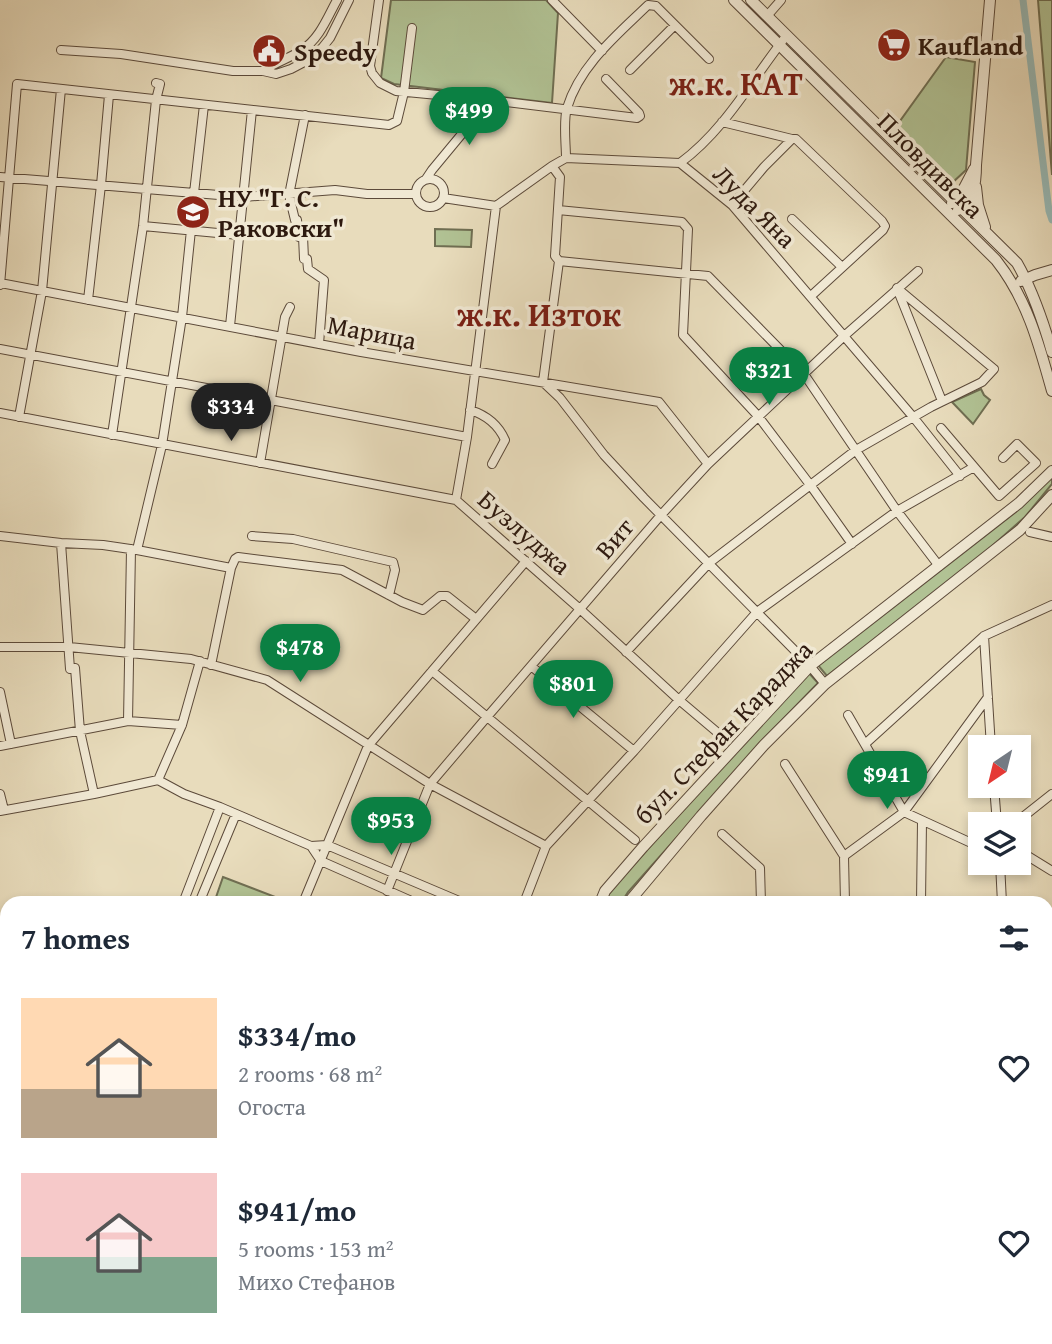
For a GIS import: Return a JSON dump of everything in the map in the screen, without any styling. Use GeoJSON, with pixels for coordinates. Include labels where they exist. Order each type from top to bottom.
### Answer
{"type":"FeatureCollection","features":[{"type":"Feature","properties":{"kind":"street"},"geometry":{"type":"LineString","coordinates":[[263,71],[303,49],[315,39],[337,0]]}},
{"type":"Feature","properties":{"kind":"street"},"geometry":{"type":"LineString","coordinates":[[61,50],[121,54],[233,71],[276,74],[310,59],[331,38],[349,0]]}},
{"type":"Feature","properties":{"kind":"street"},"geometry":{"type":"LineString","coordinates":[[379,0],[370,66],[380,83],[396,91],[637,118],[640,116],[606,79]]}},
{"type":"Feature","properties":{"kind":"street"},"geometry":{"type":"LineString","coordinates":[[552,0],[602,51]]}},
{"type":"Feature","properties":{"kind":"street","name":"Пловдивска"},"geometry":{"type":"LineString","coordinates":[[734,0],[996,260],[1014,285],[1032,324],[1052,391]]}},
{"type":"Feature","properties":{"kind":"street","name":"Пловдивска"},"geometry":{"type":"LineString","coordinates":[[751,0],[1017,263],[1041,314],[1052,352]]}},
{"type":"Feature","properties":{"kind":"street"},"geometry":{"type":"LineString","coordinates":[[767,16],[781,0]]}},
{"type":"Feature","properties":{"kind":"street"},"geometry":{"type":"LineString","coordinates":[[986,230],[978,205],[976,165],[990,0]]}},
{"type":"Feature","properties":{"kind":"street"},"geometry":{"type":"LineString","coordinates":[[443,198],[496,206],[566,158],[566,110],[582,75],[648,5],[656,6],[709,60]]}},
{"type":"Feature","properties":{"kind":"street"},"geometry":{"type":"LineString","coordinates":[[630,70],[675,25]]}},
{"type":"Feature","properties":{"kind":"street"},"geometry":{"type":"LineString","coordinates":[[0,284],[4,178],[16,84],[389,125],[397,121],[404,92],[412,28]]}},
{"type":"Feature","properties":{"kind":"street"},"geometry":{"type":"LineString","coordinates":[[680,163],[693,154],[722,122],[787,36]]}},
{"type":"Feature","properties":{"kind":"street"},"geometry":{"type":"LineString","coordinates":[[112,435],[148,188],[156,100],[160,84],[156,83]]}},
{"type":"Feature","properties":{"kind":"street"},"geometry":{"type":"LineString","coordinates":[[19,417],[41,291],[61,89]]}},
{"type":"Feature","properties":{"kind":"street"},"geometry":{"type":"LineString","coordinates":[[88,300],[109,95]]}},
{"type":"Feature","properties":{"kind":"street"},"geometry":{"type":"LineString","coordinates":[[426,179],[439,181],[443,186],[443,198],[439,204],[432,207],[424,206],[419,201],[416,194],[418,185],[426,179],[490,100]]}},
{"type":"Feature","properties":{"kind":"street"},"geometry":{"type":"LineString","coordinates":[[194,193],[204,105]]}},
{"type":"Feature","properties":{"kind":"street"},"geometry":{"type":"LineString","coordinates":[[230,326],[252,110]]}},
{"type":"Feature","properties":{"kind":"street"},"geometry":{"type":"LineString","coordinates":[[305,115],[289,195],[299,237],[303,236],[304,260],[307,259],[308,270],[324,280],[319,344]]}},
{"type":"Feature","properties":{"kind":"street"},"geometry":{"type":"LineString","coordinates":[[722,122],[796,139],[882,221],[883,230],[811,296]]}},
{"type":"Feature","properties":{"kind":"street"},"geometry":{"type":"LineString","coordinates":[[732,205],[792,139]]}},
{"type":"Feature","properties":{"kind":"street","name":"Луда Яна"},"geometry":{"type":"LineString","coordinates":[[566,158],[680,163],[732,205],[914,418],[960,476]]}},
{"type":"Feature","properties":{"kind":"street"},"geometry":{"type":"LineString","coordinates":[[958,203],[976,165]]}},
{"type":"Feature","properties":{"kind":"street"},"geometry":{"type":"LineString","coordinates":[[552,166],[559,177],[555,256],[559,261],[708,276],[804,374],[897,511],[939,566]]}},
{"type":"Feature","properties":{"kind":"street"},"geometry":{"type":"LineString","coordinates":[[4,178],[243,197],[335,190],[367,194],[416,194]]}},
{"type":"Feature","properties":{"kind":"street"},"geometry":{"type":"LineString","coordinates":[[949,212],[970,196],[976,183]]}},
{"type":"Feature","properties":{"kind":"street","name":"Бузлуджа"},"geometry":{"type":"LineString","coordinates":[[496,206],[467,437],[456,500],[679,701],[724,738]]}},
{"type":"Feature","properties":{"kind":"street"},"geometry":{"type":"LineString","coordinates":[[558,210],[682,222],[688,229],[682,335],[758,416],[852,544]]}},
{"type":"Feature","properties":{"kind":"street"},"geometry":{"type":"LineString","coordinates":[[792,219],[842,267]]}},
{"type":"Feature","properties":{"kind":"street"},"geometry":{"type":"LineString","coordinates":[[143,226],[239,235]]}},
{"type":"Feature","properties":{"kind":"street"},"geometry":{"type":"LineString","coordinates":[[128,721],[134,549],[162,445],[182,317],[191,230]]}},
{"type":"Feature","properties":{"kind":"street"},"geometry":{"type":"LineString","coordinates":[[559,261],[543,382],[560,398],[604,455],[825,684]]}},
{"type":"Feature","properties":{"kind":"street"},"geometry":{"type":"LineString","coordinates":[[1014,285],[1052,270]]}},
{"type":"Feature","properties":{"kind":"street","name":"Вит"},"geometry":{"type":"LineString","coordinates":[[387,891],[430,784],[487,717],[708,464],[843,337],[918,271]]}},
{"type":"Feature","properties":{"kind":"street","name":"Марица"},"geometry":{"type":"LineString","coordinates":[[0,284],[474,372],[659,401],[708,464]]}},
{"type":"Feature","properties":{"kind":"street"},"geometry":{"type":"LineString","coordinates":[[626,652],[709,563],[856,450],[942,401],[982,382],[994,369],[897,288]]}},
{"type":"Feature","properties":{"kind":"street"},"geometry":{"type":"LineString","coordinates":[[897,288],[942,401]]}},
{"type":"Feature","properties":{"kind":"street"},"geometry":{"type":"LineString","coordinates":[[260,463],[285,317],[290,307]]}},
{"type":"Feature","properties":{"kind":"street"},"geometry":{"type":"LineString","coordinates":[[0,349],[467,437]]}},
{"type":"Feature","properties":{"kind":"street"},"geometry":{"type":"LineString","coordinates":[[470,410],[493,422],[505,440],[492,464]]}},
{"type":"Feature","properties":{"kind":"street"},"geometry":{"type":"LineString","coordinates":[[0,413],[456,500]]}},
{"type":"Feature","properties":{"kind":"street"},"geometry":{"type":"LineString","coordinates":[[941,428],[999,496],[1036,463],[1017,443],[1003,458]]}},
{"type":"Feature","properties":{"kind":"street"},"geometry":{"type":"LineString","coordinates":[[527,896],[546,846],[757,612],[897,511],[974,467]]}},
{"type":"Feature","properties":{"kind":"street","name":"бул. Стефан Караджа"},"geometry":{"type":"LineString","coordinates":[[603,896],[651,838],[810,666],[1019,503],[1052,471]]}},
{"type":"Feature","properties":{"kind":"street","name":"бул. Стефан Караджа"},"geometry":{"type":"LineString","coordinates":[[634,896],[764,745],[825,684],[1020,530],[1052,495]]}},
{"type":"Feature","properties":{"kind":"street"},"geometry":{"type":"LineString","coordinates":[[1030,532],[1052,537]]}},
{"type":"Feature","properties":{"kind":"street"},"geometry":{"type":"LineString","coordinates":[[0,536],[134,549],[231,568]]}},
{"type":"Feature","properties":{"kind":"street"},"geometry":{"type":"LineString","coordinates":[[253,536],[293,539],[393,562],[395,570],[389,595]]}},
{"type":"Feature","properties":{"kind":"street"},"geometry":{"type":"LineString","coordinates":[[61,543],[70,669],[75,668],[80,731],[94,794]]}},
{"type":"Feature","properties":{"kind":"street"},"geometry":{"type":"LineString","coordinates":[[211,664],[231,568],[238,557],[342,570],[423,610],[440,596],[447,596],[476,619]]}},
{"type":"Feature","properties":{"kind":"street"},"geometry":{"type":"LineString","coordinates":[[306,896],[368,746],[526,561]]}},
{"type":"Feature","properties":{"kind":"street"},"geometry":{"type":"LineString","coordinates":[[865,744],[984,636],[1052,605]]}},
{"type":"Feature","properties":{"kind":"street"},"geometry":{"type":"LineString","coordinates":[[984,636],[990,735]]}},
{"type":"Feature","properties":{"kind":"street"},"geometry":{"type":"LineString","coordinates":[[0,647],[69,647],[191,659],[267,680],[430,784],[546,846]]}},
{"type":"Feature","properties":{"kind":"street"},"geometry":{"type":"LineString","coordinates":[[158,780],[182,725],[200,661]]}},
{"type":"Feature","properties":{"kind":"street"},"geometry":{"type":"LineString","coordinates":[[531,666],[634,751]]}},
{"type":"Feature","properties":{"kind":"street"},"geometry":{"type":"LineString","coordinates":[[432,671],[635,840]]}},
{"type":"Feature","properties":{"kind":"street"},"geometry":{"type":"LineString","coordinates":[[0,692],[11,744]]}},
{"type":"Feature","properties":{"kind":"street"},"geometry":{"type":"LineString","coordinates":[[844,856],[904,812],[988,697]]}},
{"type":"Feature","properties":{"kind":"street"},"geometry":{"type":"LineString","coordinates":[[848,715],[904,812],[968,842]]}},
{"type":"Feature","properties":{"kind":"street"},"geometry":{"type":"LineString","coordinates":[[0,746],[128,721],[182,725]]}},
{"type":"Feature","properties":{"kind":"street"},"geometry":{"type":"LineString","coordinates":[[785,764],[844,856],[845,896]]}},
{"type":"Feature","properties":{"kind":"street"},"geometry":{"type":"LineString","coordinates":[[0,793],[2,811],[158,780],[184,794],[312,846],[327,845],[448,896]]}},
{"type":"Feature","properties":{"kind":"street"},"geometry":{"type":"LineString","coordinates":[[1029,812],[1052,794]]}},
{"type":"Feature","properties":{"kind":"street"},"geometry":{"type":"LineString","coordinates":[[186,896],[220,807]]}},
{"type":"Feature","properties":{"kind":"street"},"geometry":{"type":"LineString","coordinates":[[202,896],[236,814]]}},
{"type":"Feature","properties":{"kind":"street"},"geometry":{"type":"LineString","coordinates":[[921,896],[922,821]]}},
{"type":"Feature","properties":{"kind":"street"},"geometry":{"type":"LineString","coordinates":[[722,834],[760,868],[761,896]]}},
{"type":"Feature","properties":{"kind":"street"},"geometry":{"type":"LineString","coordinates":[[312,846],[321,862],[399,896]]}},
{"type":"Feature","properties":{"kind":"street"},"geometry":{"type":"LineString","coordinates":[[1031,858],[1052,871]]}},
{"type":"Feature","properties":{"kind":"street"},"geometry":{"type":"LineString","coordinates":[[1001,875],[1002,896]]}},
{"type":"Feature","properties":{"kind":"green space"},"geometry":{"type":"Polygon","coordinates":[[[391,0],[546,0],[558,13],[552,103],[394,84],[381,78],[391,0]]]}},
{"type":"Feature","properties":{"kind":"green space"},"geometry":{"type":"Polygon","coordinates":[[[1038,0],[1052,0],[1052,175],[1038,0]]]}},
{"type":"Feature","properties":{"kind":"green space"},"geometry":{"type":"Polygon","coordinates":[[[946,57],[975,62],[966,170],[952,183],[895,128],[946,57]]]}},
{"type":"Feature","properties":{"kind":"green space"},"geometry":{"type":"Polygon","coordinates":[[[435,229],[472,230],[471,247],[435,246],[435,229]]]}},
{"type":"Feature","properties":{"kind":"green space"},"geometry":{"type":"Polygon","coordinates":[[[981,389],[990,400],[973,424],[952,402],[981,389]]]}},
{"type":"Feature","properties":{"kind":"green space"},"geometry":{"type":"Polygon","coordinates":[[[1052,476],[1052,484],[1025,517],[982,555],[827,676],[817,664],[1052,476]]]}},
{"type":"Feature","properties":{"kind":"green space"},"geometry":{"type":"Polygon","coordinates":[[[808,672],[818,683],[769,734],[625,896],[608,896],[808,672]]]}},
{"type":"Feature","properties":{"kind":"green space"},"geometry":{"type":"Polygon","coordinates":[[[223,877],[273,896],[216,896],[223,877]]]}},
{"type":"Feature","properties":{"kind":"waterway"},"geometry":{"type":"LineString","coordinates":[[1023,0],[1052,220]]}},
{"type":"Feature","properties":{"kind":"place","name":"Kaufland"},"geometry":{"type":"Point","coordinates":[894,45]}},
{"type":"Feature","properties":{"kind":"place","name":"Speedy"},"geometry":{"type":"Point","coordinates":[269,51]}},
{"type":"Feature","properties":{"kind":"place","name":"НУ \"Г. С. Раковски\""},"geometry":{"type":"Point","coordinates":[193,212]}},
{"type":"Feature","properties":{"kind":"district","name":"ж.к. КАТ"},"geometry":{"type":"Point","coordinates":[736,83]}},
{"type":"Feature","properties":{"kind":"district","name":"ж.к. Изток"},"geometry":{"type":"Point","coordinates":[539,314]}}]}
